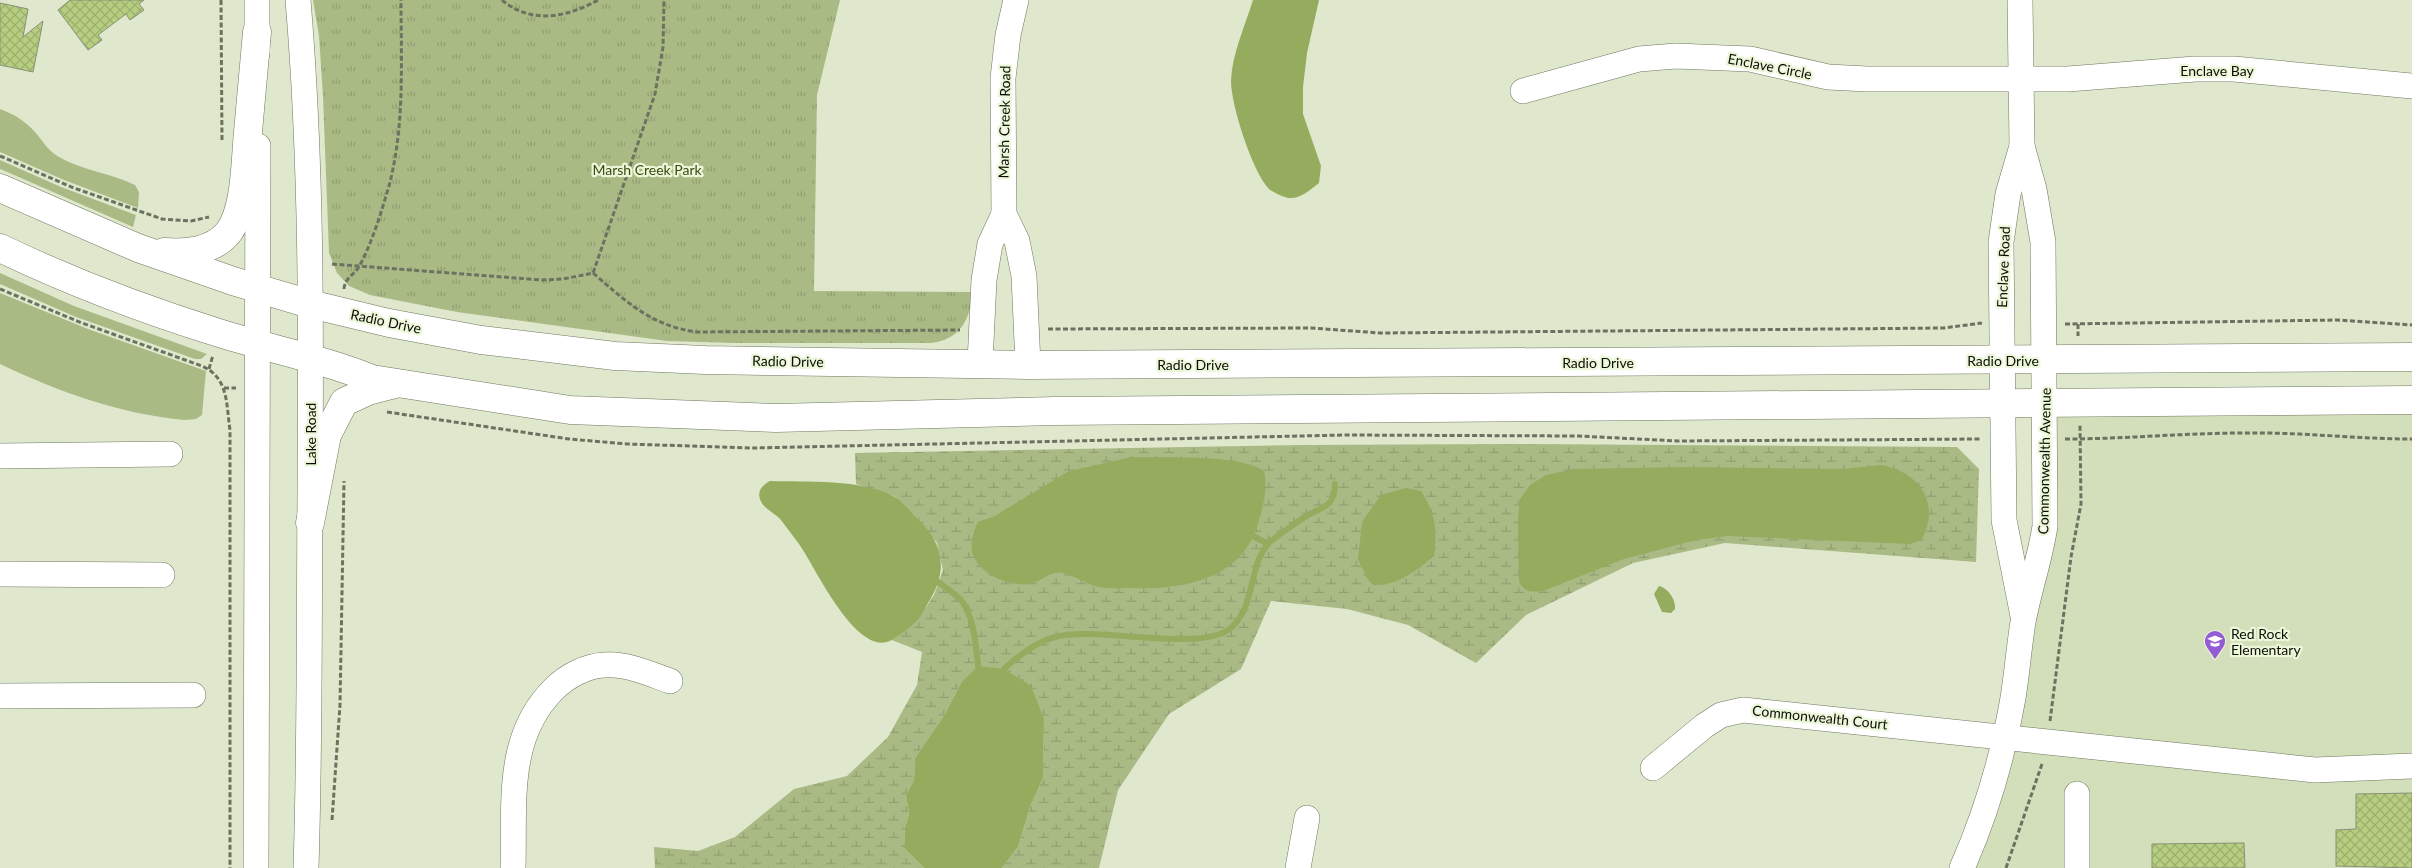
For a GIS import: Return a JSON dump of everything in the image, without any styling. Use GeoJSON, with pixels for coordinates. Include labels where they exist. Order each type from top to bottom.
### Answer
{"type":"FeatureCollection","features":[{"type":"Feature","properties":{"kind":"main road"},"geometry":{"type":"LineString","coordinates":[[138,248],[170,253],[199,250],[224,237],[235,221],[240,205],[244,175],[257,32]]}},
{"type":"Feature","properties":{"kind":"main road","name":"Radio Drive"},"geometry":{"type":"LineString","coordinates":[[0,188],[138,248],[258,289],[310,304],[390,323],[481,340],[615,356],[705,360],[1028,365],[2412,357]]}},
{"type":"Feature","properties":{"kind":"main road"},"geometry":{"type":"LineString","coordinates":[[0,248],[113,296],[258,345],[344,368],[372,379],[570,410],[776,418],[1065,411],[2412,400]]}},
{"type":"Feature","properties":{"kind":"main road"},"geometry":{"type":"LineString","coordinates":[[310,524],[327,435],[344,402],[368,391],[400,383]]}},
{"type":"Feature","properties":{"kind":"street"},"geometry":{"type":"LineString","coordinates":[[256,868],[257,0]]}},
{"type":"Feature","properties":{"kind":"street","name":"Lake Road"},"geometry":{"type":"LineString","coordinates":[[298,0],[308,157],[310,304],[310,758],[306,868]]}},
{"type":"Feature","properties":{"kind":"street","name":"Marsh Creek Road"},"geometry":{"type":"LineString","coordinates":[[1016,0],[1008,35],[1003,78],[1004,214],[1017,241],[1024,276],[1028,365]]}},
{"type":"Feature","properties":{"kind":"street","name":"Enclave Road"},"geometry":{"type":"LineString","coordinates":[[2020,0],[2022,146],[2034,189],[2043,242],[2045,359]]}},
{"type":"Feature","properties":{"kind":"street","name":"Enclave Circle"},"geometry":{"type":"LineString","coordinates":[[1523,91],[1639,59],[1676,56],[1750,59],[1828,77],[2021,80]]}},
{"type":"Feature","properties":{"kind":"street","name":"Enclave Bay"},"geometry":{"type":"LineString","coordinates":[[2021,80],[2099,78],[2195,69],[2234,68],[2412,86]]}},
{"type":"Feature","properties":{"kind":"street","name":"Enclave Road"},"geometry":{"type":"LineString","coordinates":[[2002,359],[2001,242],[2008,194],[2022,146]]}},
{"type":"Feature","properties":{"kind":"street","name":"Marsh Creek Road"},"geometry":{"type":"LineString","coordinates":[[980,363],[984,280],[990,244],[1004,214]]}},
{"type":"Feature","properties":{"kind":"street","name":"Commonwealth Avenue"},"geometry":{"type":"LineString","coordinates":[[2002,359],[2001,403],[2004,520],[2011,564],[2024,621]]}},
{"type":"Feature","properties":{"kind":"street","name":"Commonwealth Avenue"},"geometry":{"type":"LineString","coordinates":[[1962,868],[1985,811],[2004,736],[2013,699],[2024,621],[2040,558],[2045,526],[2045,359]]}},
{"type":"Feature","properties":{"kind":"street"},"geometry":{"type":"LineString","coordinates":[[0,456],[170,454]]}},
{"type":"Feature","properties":{"kind":"street"},"geometry":{"type":"LineString","coordinates":[[0,574],[162,575]]}},
{"type":"Feature","properties":{"kind":"street"},"geometry":{"type":"LineString","coordinates":[[513,868],[516,767],[528,723],[541,702],[561,682],[583,670],[605,664],[634,668],[670,681]]}},
{"type":"Feature","properties":{"kind":"street"},"geometry":{"type":"LineString","coordinates":[[0,696],[193,695]]}},
{"type":"Feature","properties":{"kind":"street","name":"Commonwealth Court"},"geometry":{"type":"LineString","coordinates":[[1653,768],[1704,726],[1721,715],[1743,710],[2315,770],[2412,766]]}},
{"type":"Feature","properties":{"kind":"street"},"geometry":{"type":"LineString","coordinates":[[2077,794],[2077,868]]}},
{"type":"Feature","properties":{"kind":"street"},"geometry":{"type":"LineString","coordinates":[[1298,868],[1307,818]]}},
{"type":"Feature","properties":{"kind":"path"},"geometry":{"type":"LineString","coordinates":[[221,0],[222,147]]}},
{"type":"Feature","properties":{"kind":"path"},"geometry":{"type":"LineString","coordinates":[[359,268],[370,243],[389,186],[400,134],[401,0]]}},
{"type":"Feature","properties":{"kind":"path"},"geometry":{"type":"LineString","coordinates":[[502,0],[516,10],[532,16],[570,13],[598,0]]}},
{"type":"Feature","properties":{"kind":"path"},"geometry":{"type":"LineString","coordinates":[[593,273],[655,94],[662,47],[664,0]]}},
{"type":"Feature","properties":{"kind":"path"},"geometry":{"type":"LineString","coordinates":[[0,156],[67,186],[162,219],[195,221],[205,219],[213,213]]}},
{"type":"Feature","properties":{"kind":"path"},"geometry":{"type":"LineString","coordinates":[[334,264],[359,268],[441,271],[542,280],[563,279],[593,273]]}},
{"type":"Feature","properties":{"kind":"path"},"geometry":{"type":"LineString","coordinates":[[593,273],[634,308],[655,321],[678,330],[697,332],[952,331]]}},
{"type":"Feature","properties":{"kind":"path"},"geometry":{"type":"LineString","coordinates":[[0,288],[82,323],[202,366],[219,377],[224,388],[230,430],[230,868]]}},
{"type":"Feature","properties":{"kind":"path"},"geometry":{"type":"LineString","coordinates":[[2078,324],[2337,320],[2412,325]]}},
{"type":"Feature","properties":{"kind":"path"},"geometry":{"type":"LineString","coordinates":[[1052,329],[1311,328],[1380,333],[1944,328],[1978,323]]}},
{"type":"Feature","properties":{"kind":"path"},"geometry":{"type":"LineString","coordinates":[[383,412],[569,439],[627,444],[752,448],[1345,435],[1579,436],[1678,441],[1978,439]]}},
{"type":"Feature","properties":{"kind":"path"},"geometry":{"type":"LineString","coordinates":[[2050,716],[2071,557],[2081,504],[2080,439],[2242,432],[2292,432],[2345,437],[2412,439]]}},
{"type":"Feature","properties":{"kind":"path"},"geometry":{"type":"LineString","coordinates":[[331,830],[340,704],[344,474]]}},
{"type":"Feature","properties":{"kind":"path"},"geometry":{"type":"LineString","coordinates":[[2006,868],[2042,766]]}},
{"type":"Feature","properties":{"kind":"shaded area"},"geometry":{"type":"Polygon","coordinates":[[[1253,0],[1319,0],[1307,53],[1303,87],[1303,114],[1321,166],[1319,183],[1298,197],[1289,198],[1273,192],[1262,180],[1244,137],[1232,92],[1231,81],[1236,50],[1253,0]]]}},
{"type":"Feature","properties":{"kind":"shaded area","name":"Red Rock Elementary"},"geometry":{"type":"Polygon","coordinates":[[[2412,400],[2412,868],[1962,868],[2024,621],[2045,403],[2412,400]]]}},
{"type":"Feature","properties":{"kind":"shaded area"},"geometry":{"type":"Polygon","coordinates":[[[1132,457],[1220,459],[1253,466],[1264,471],[1265,491],[1258,524],[1250,543],[1238,558],[1223,570],[1188,584],[1148,588],[1102,588],[1063,573],[1054,573],[1032,583],[1012,583],[995,577],[980,567],[975,560],[972,544],[978,522],[995,516],[1069,471],[1132,457]]]}},
{"type":"Feature","properties":{"kind":"shaded area"},"geometry":{"type":"Polygon","coordinates":[[[1881,465],[1906,474],[1923,491],[1929,513],[1922,539],[1911,544],[1728,536],[1696,540],[1624,559],[1543,591],[1529,591],[1519,582],[1518,518],[1520,499],[1530,485],[1546,475],[1574,469],[1686,467],[1843,469],[1881,465]]]}},
{"type":"Feature","properties":{"kind":"shaded area"},"geometry":{"type":"Polygon","coordinates":[[[770,481],[850,484],[880,491],[893,496],[905,505],[932,536],[940,557],[941,568],[935,591],[916,622],[895,638],[881,643],[867,638],[853,626],[827,591],[799,544],[781,520],[761,502],[760,490],[770,481]]]}},
{"type":"Feature","properties":{"kind":"shaded area"},"geometry":{"type":"Polygon","coordinates":[[[1406,488],[1421,491],[1430,507],[1435,530],[1434,556],[1413,572],[1398,580],[1382,585],[1373,585],[1367,578],[1358,559],[1362,522],[1381,495],[1406,488]]]}},
{"type":"Feature","properties":{"kind":"shaded area"},"geometry":{"type":"Polygon","coordinates":[[[1659,586],[1665,589],[1673,598],[1675,609],[1671,613],[1662,612],[1654,594],[1659,586]]]}},
{"type":"Feature","properties":{"kind":"shaded area"},"geometry":{"type":"Polygon","coordinates":[[[978,666],[1004,669],[1031,686],[1044,719],[1043,778],[1030,807],[1018,847],[1002,868],[924,868],[904,848],[905,828],[909,814],[906,795],[914,780],[915,758],[945,714],[961,683],[978,666]]]}},
{"type":"Feature","properties":{"kind":"green space","name":"Marsh Creek Park"},"geometry":{"type":"Polygon","coordinates":[[[313,0],[840,0],[817,95],[814,291],[972,292],[966,319],[956,333],[949,338],[931,343],[667,341],[457,312],[370,295],[349,286],[337,273],[329,253],[323,96],[319,36],[313,0]]]}},
{"type":"Feature","properties":{"kind":"green space"},"geometry":{"type":"Polygon","coordinates":[[[0,109],[27,124],[55,155],[78,166],[135,185],[139,192],[138,208],[64,180],[0,152],[0,109]]]}},
{"type":"Feature","properties":{"kind":"green space"},"geometry":{"type":"Polygon","coordinates":[[[0,160],[61,187],[136,215],[133,227],[0,169],[0,160]]]}},
{"type":"Feature","properties":{"kind":"green space"},"geometry":{"type":"Polygon","coordinates":[[[0,273],[74,306],[207,354],[201,359],[195,359],[76,317],[0,284],[0,273]]]}},
{"type":"Feature","properties":{"kind":"green space"},"geometry":{"type":"Polygon","coordinates":[[[0,293],[88,329],[206,371],[202,415],[196,419],[185,420],[137,413],[113,407],[45,384],[0,364],[0,293]]]}},
{"type":"Feature","properties":{"kind":"green space"},"geometry":{"type":"Polygon","coordinates":[[[1514,444],[1957,447],[1979,469],[1976,562],[1725,543],[1633,563],[1526,615],[1476,663],[1408,625],[1347,609],[1271,601],[1241,669],[1169,714],[1118,790],[1099,868],[1002,868],[1018,847],[1030,807],[1043,778],[1044,719],[961,683],[945,714],[915,758],[914,780],[906,795],[909,814],[905,828],[904,848],[924,868],[655,868],[654,847],[698,851],[735,837],[794,789],[847,776],[888,737],[917,685],[922,652],[892,640],[917,621],[934,595],[943,570],[937,543],[919,520],[894,496],[856,484],[855,453],[1302,445],[1514,444]]]}},
{"type":"Feature","properties":{"kind":"building"},"geometry":{"type":"Polygon","coordinates":[[[70,0],[144,0],[139,4],[144,10],[130,20],[126,14],[98,35],[102,40],[88,50],[58,10],[70,0]]]}},
{"type":"Feature","properties":{"kind":"building"},"geometry":{"type":"Polygon","coordinates":[[[0,3],[28,9],[23,37],[43,21],[33,72],[0,65],[0,3]]]}},
{"type":"Feature","properties":{"kind":"building"},"geometry":{"type":"Polygon","coordinates":[[[2412,793],[2412,868],[2336,866],[2336,830],[2356,829],[2356,794],[2412,793]]]}},
{"type":"Feature","properties":{"kind":"building"},"geometry":{"type":"Polygon","coordinates":[[[2244,843],[2245,868],[2152,868],[2152,844],[2244,843]]]}},
{"type":"Feature","properties":{"kind":"waterway"},"geometry":{"type":"LineString","coordinates":[[1004,669],[1021,654],[1055,637],[1074,634],[1097,634],[1175,639],[1199,638],[1219,634],[1233,626],[1240,617],[1249,596],[1258,563],[1268,544],[1311,513],[1330,503],[1335,484]]}},
{"type":"Feature","properties":{"kind":"waterway"},"geometry":{"type":"LineString","coordinates":[[1253,536],[1268,544]]}},
{"type":"Feature","properties":{"kind":"waterway"},"geometry":{"type":"LineString","coordinates":[[938,582],[965,605],[974,631],[978,666]]}},
{"type":"Feature","properties":{"kind":"place","name":"Red Rock Elementary"},"geometry":{"type":"Point","coordinates":[2215,660]}}]}
